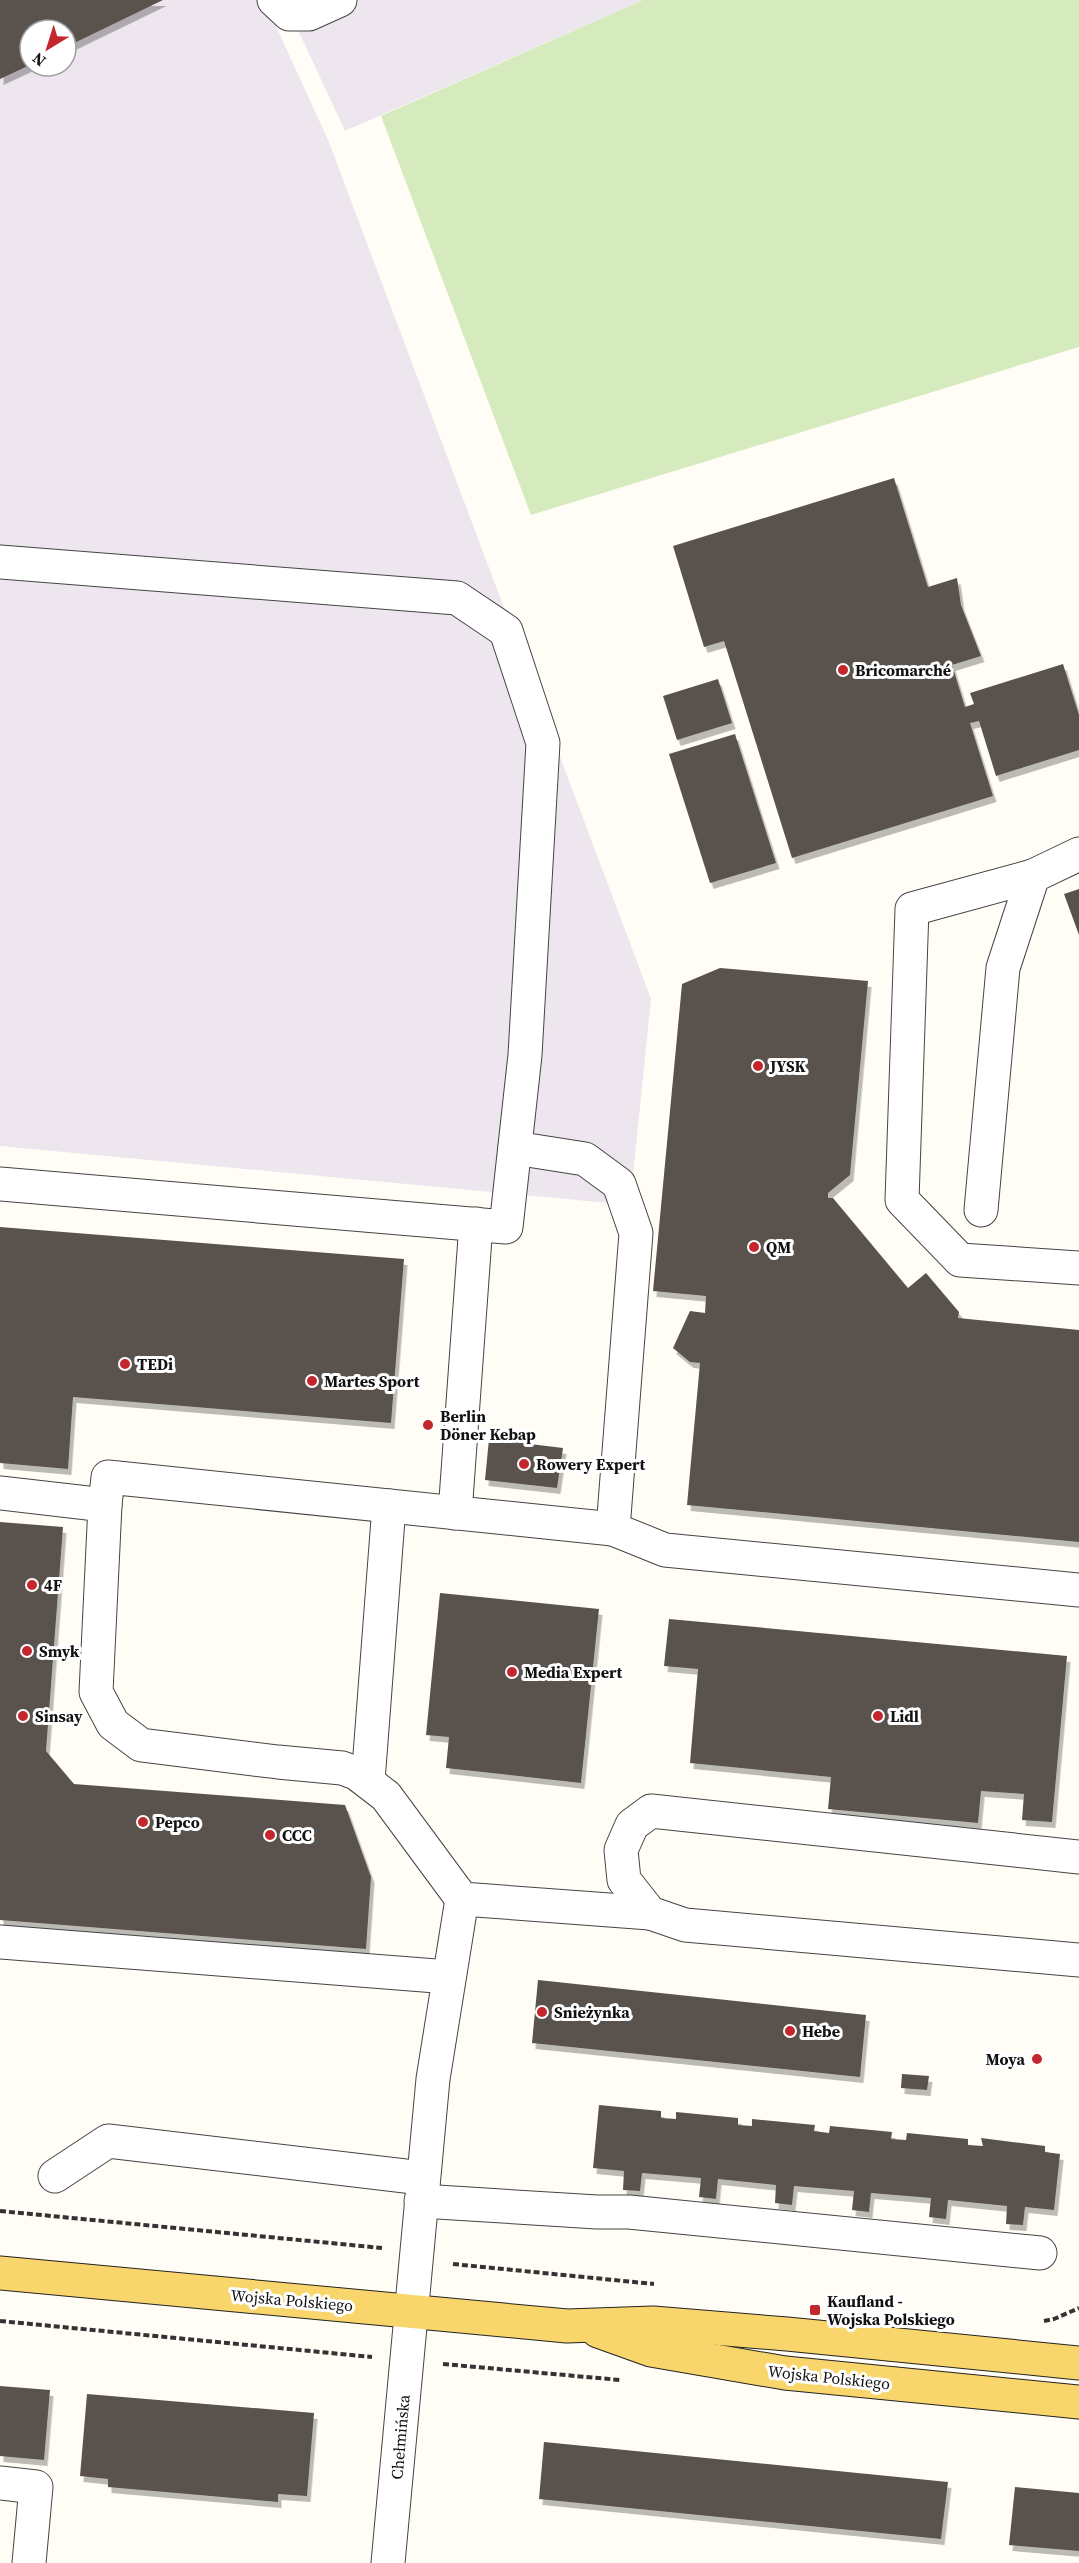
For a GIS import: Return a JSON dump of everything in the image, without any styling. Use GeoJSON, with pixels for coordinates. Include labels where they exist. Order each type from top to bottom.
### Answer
{"type":"FeatureCollection","features":[{"type":"Feature","properties":{"kind":"main road","name":"Wojska Polskiego"},"geometry":{"type":"LineString","coordinates":[[0,2273],[585,2327],[653,2323],[1079,2363]]}},
{"type":"Feature","properties":{"kind":"main road","name":"Wojska Polskiego"},"geometry":{"type":"LineString","coordinates":[[585,2327],[651,2350],[785,2373],[1079,2402]]}},
{"type":"Feature","properties":{"kind":"street"},"geometry":{"type":"LineString","coordinates":[[274,0],[289,14],[309,14],[339,0]]}},
{"type":"Feature","properties":{"kind":"street"},"geometry":{"type":"LineString","coordinates":[[0,562],[457,598],[506,631],[543,743],[525,1055],[506,1227],[0,1184]]}},
{"type":"Feature","properties":{"kind":"street"},"geometry":{"type":"LineString","coordinates":[[1079,854],[1033,876],[912,909],[902,1200],[960,1260],[1079,1268]]}},
{"type":"Feature","properties":{"kind":"street"},"geometry":{"type":"LineString","coordinates":[[981,1210],[1003,968],[1033,876]]}},
{"type":"Feature","properties":{"kind":"street"},"geometry":{"type":"LineString","coordinates":[[515,1148],[585,1159],[619,1184],[636,1233],[613,1529]]}},
{"type":"Feature","properties":{"kind":"street"},"geometry":{"type":"LineString","coordinates":[[455,1513],[476,1224]]}},
{"type":"Feature","properties":{"kind":"street"},"geometry":{"type":"LineString","coordinates":[[1079,1590],[665,1550],[613,1529],[108,1478],[96,1692],[113,1724],[141,1745],[342,1768],[368,1781],[386,1796],[462,1899],[650,1913],[685,1925],[1079,1960]]}},
{"type":"Feature","properties":{"kind":"street"},"geometry":{"type":"LineString","coordinates":[[0,1493],[105,1505]]}},
{"type":"Feature","properties":{"kind":"street"},"geometry":{"type":"LineString","coordinates":[[368,1781],[389,1506]]}},
{"type":"Feature","properties":{"kind":"street"},"geometry":{"type":"LineString","coordinates":[[650,1913],[624,1880],[621,1850],[632,1825],[651,1811],[1079,1857]]}},
{"type":"Feature","properties":{"kind":"street","name":"Chełmińska"},"geometry":{"type":"LineString","coordinates":[[388,2563],[433,2079],[462,1899]]}},
{"type":"Feature","properties":{"kind":"street"},"geometry":{"type":"LineString","coordinates":[[0,1942],[449,1977]]}},
{"type":"Feature","properties":{"kind":"street"},"geometry":{"type":"LineString","coordinates":[[56,2176],[108,2141],[422,2190],[597,2212],[629,2212],[1040,2253]]}},
{"type":"Feature","properties":{"kind":"street"},"geometry":{"type":"LineString","coordinates":[[0,2483],[36,2487],[29,2563]]}},
{"type":"Feature","properties":{"kind":"path"},"geometry":{"type":"LineString","coordinates":[[0,2211],[385,2248],[415,2258],[454,2264]]}},
{"type":"Feature","properties":{"kind":"path"},"geometry":{"type":"LineString","coordinates":[[0,2321],[631,2381]]}},
{"type":"Feature","properties":{"kind":"shaded area"},"geometry":{"type":"Polygon","coordinates":[[[0,0],[264,0],[329,142],[651,999],[630,1205],[0,1146],[0,0]]]}},
{"type":"Feature","properties":{"kind":"shaded area"},"geometry":{"type":"Polygon","coordinates":[[[284,0],[643,0],[345,131],[284,0]]]}},
{"type":"Feature","properties":{"kind":"green space"},"geometry":{"type":"Polygon","coordinates":[[[643,0],[1079,0],[1079,347],[531,515],[381,116],[643,0]]]}},
{"type":"Feature","properties":{"kind":"building"},"geometry":{"type":"Polygon","coordinates":[[[0,0],[163,0],[78,41],[78,18],[18,18],[18,71],[0,79],[0,0]]]}},
{"type":"Feature","properties":{"kind":"building","name":"Bricomarché"},"geometry":{"type":"Polygon","coordinates":[[[894,478],[928,587],[957,578],[961,605],[981,656],[952,665],[965,707],[974,704],[970,693],[1063,664],[1079,715],[1079,750],[996,776],[979,721],[970,723],[993,796],[792,858],[724,641],[704,647],[673,546],[894,478]]]}},
{"type":"Feature","properties":{"kind":"building"},"geometry":{"type":"Polygon","coordinates":[[[718,679],[732,723],[677,740],[663,696],[718,679]]]}},
{"type":"Feature","properties":{"kind":"building"},"geometry":{"type":"Polygon","coordinates":[[[735,734],[776,863],[710,883],[669,754],[735,734]]]}},
{"type":"Feature","properties":{"kind":"building"},"geometry":{"type":"Polygon","coordinates":[[[1079,889],[1079,935],[1064,894],[1079,889]]]}},
{"type":"Feature","properties":{"kind":"building"},"geometry":{"type":"Polygon","coordinates":[[[720,968],[868,981],[850,1175],[828,1193],[828,1198],[833,1198],[908,1288],[926,1273],[959,1312],[958,1318],[1079,1330],[1079,1542],[687,1505],[700,1363],[690,1362],[673,1348],[690,1311],[705,1313],[706,1296],[653,1291],[682,984],[720,968]]]}},
{"type":"Feature","properties":{"kind":"building"},"geometry":{"type":"Polygon","coordinates":[[[0,1227],[404,1259],[391,1423],[73,1397],[68,1469],[0,1463],[0,1227]]]}},
{"type":"Feature","properties":{"kind":"building","name":"Rowery Expert"},"geometry":{"type":"Polygon","coordinates":[[[489,1439],[563,1448],[557,1488],[485,1480],[489,1439]]]}},
{"type":"Feature","properties":{"kind":"building"},"geometry":{"type":"Polygon","coordinates":[[[0,1522],[63,1527],[46,1751],[74,1784],[345,1805],[371,1877],[366,1949],[0,1920],[0,1522]]]}},
{"type":"Feature","properties":{"kind":"building","name":"Media Expert"},"geometry":{"type":"Polygon","coordinates":[[[440,1593],[599,1609],[581,1783],[446,1768],[449,1737],[426,1735],[440,1593]]]}},
{"type":"Feature","properties":{"kind":"building","name":"Lidl"},"geometry":{"type":"Polygon","coordinates":[[[669,1619],[1067,1656],[1052,1822],[1022,1820],[1024,1794],[981,1791],[978,1823],[828,1809],[831,1777],[690,1763],[698,1669],[664,1666],[669,1619]]]}},
{"type":"Feature","properties":{"kind":"building"},"geometry":{"type":"Polygon","coordinates":[[[538,1980],[866,2015],[860,2077],[532,2043],[538,1980]]]}},
{"type":"Feature","properties":{"kind":"building"},"geometry":{"type":"Polygon","coordinates":[[[902,2074],[929,2076],[927,2090],[901,2088],[902,2074]]]}},
{"type":"Feature","properties":{"kind":"building"},"geometry":{"type":"Polygon","coordinates":[[[599,2105],[661,2111],[661,2118],[676,2119],[676,2112],[738,2118],[738,2125],[752,2126],[752,2119],[815,2125],[814,2131],[829,2133],[830,2126],[892,2132],[891,2139],[906,2140],[907,2133],[968,2139],[968,2145],[983,2146],[981,2138],[1045,2146],[1045,2152],[1060,2154],[1054,2210],[1025,2207],[1023,2225],[1006,2224],[1007,2206],[948,2200],[946,2219],[929,2217],[931,2198],[871,2193],[869,2212],[852,2210],[854,2191],[794,2186],[792,2205],[775,2203],[776,2185],[718,2179],[716,2199],[699,2197],[701,2178],[642,2173],[640,2191],[623,2190],[624,2171],[593,2168],[599,2105]]]}},
{"type":"Feature","properties":{"kind":"building"},"geometry":{"type":"Polygon","coordinates":[[[0,2386],[50,2390],[44,2460],[0,2456],[0,2386]]]}},
{"type":"Feature","properties":{"kind":"building"},"geometry":{"type":"Polygon","coordinates":[[[87,2394],[314,2413],[307,2496],[278,2494],[278,2502],[108,2487],[108,2479],[80,2476],[87,2394]]]}},
{"type":"Feature","properties":{"kind":"building"},"geometry":{"type":"Polygon","coordinates":[[[544,2442],[948,2482],[941,2539],[539,2499],[544,2442]]]}},
{"type":"Feature","properties":{"kind":"building"},"geometry":{"type":"Polygon","coordinates":[[[1015,2487],[1079,2493],[1079,2551],[1009,2545],[1015,2487]]]}},
{"type":"Feature","properties":{"kind":"place","name":"Bricomarché"},"geometry":{"type":"Point","coordinates":[843,670]}},
{"type":"Feature","properties":{"kind":"place","name":"JYSK"},"geometry":{"type":"Point","coordinates":[758,1066]}},
{"type":"Feature","properties":{"kind":"place","name":"QM"},"geometry":{"type":"Point","coordinates":[754,1247]}},
{"type":"Feature","properties":{"kind":"place","name":"TEDi"},"geometry":{"type":"Point","coordinates":[125,1364]}},
{"type":"Feature","properties":{"kind":"place","name":"Martes Sport"},"geometry":{"type":"Point","coordinates":[312,1381]}},
{"type":"Feature","properties":{"kind":"place","name":"Berlin Döner Kebap"},"geometry":{"type":"Point","coordinates":[428,1425]}},
{"type":"Feature","properties":{"kind":"place","name":"Rowery Expert"},"geometry":{"type":"Point","coordinates":[524,1464]}},
{"type":"Feature","properties":{"kind":"place","name":"4F"},"geometry":{"type":"Point","coordinates":[32,1585]}},
{"type":"Feature","properties":{"kind":"place","name":"Smyk"},"geometry":{"type":"Point","coordinates":[27,1651]}},
{"type":"Feature","properties":{"kind":"place","name":"Media Expert"},"geometry":{"type":"Point","coordinates":[512,1672]}},
{"type":"Feature","properties":{"kind":"place","name":"Sinsay"},"geometry":{"type":"Point","coordinates":[23,1716]}},
{"type":"Feature","properties":{"kind":"place","name":"Lidl"},"geometry":{"type":"Point","coordinates":[878,1716]}},
{"type":"Feature","properties":{"kind":"place","name":"Pepco"},"geometry":{"type":"Point","coordinates":[143,1822]}},
{"type":"Feature","properties":{"kind":"place","name":"CCC"},"geometry":{"type":"Point","coordinates":[270,1835]}},
{"type":"Feature","properties":{"kind":"place","name":"Snieżynka"},"geometry":{"type":"Point","coordinates":[542,2012]}},
{"type":"Feature","properties":{"kind":"place","name":"Hebe"},"geometry":{"type":"Point","coordinates":[790,2031]}},
{"type":"Feature","properties":{"kind":"place","name":"Moya"},"geometry":{"type":"Point","coordinates":[1037,2059]}},
{"type":"Feature","properties":{"kind":"place","name":"Kaufland - Wojska Polskiego"},"geometry":{"type":"Point","coordinates":[815,2310]}}]}
